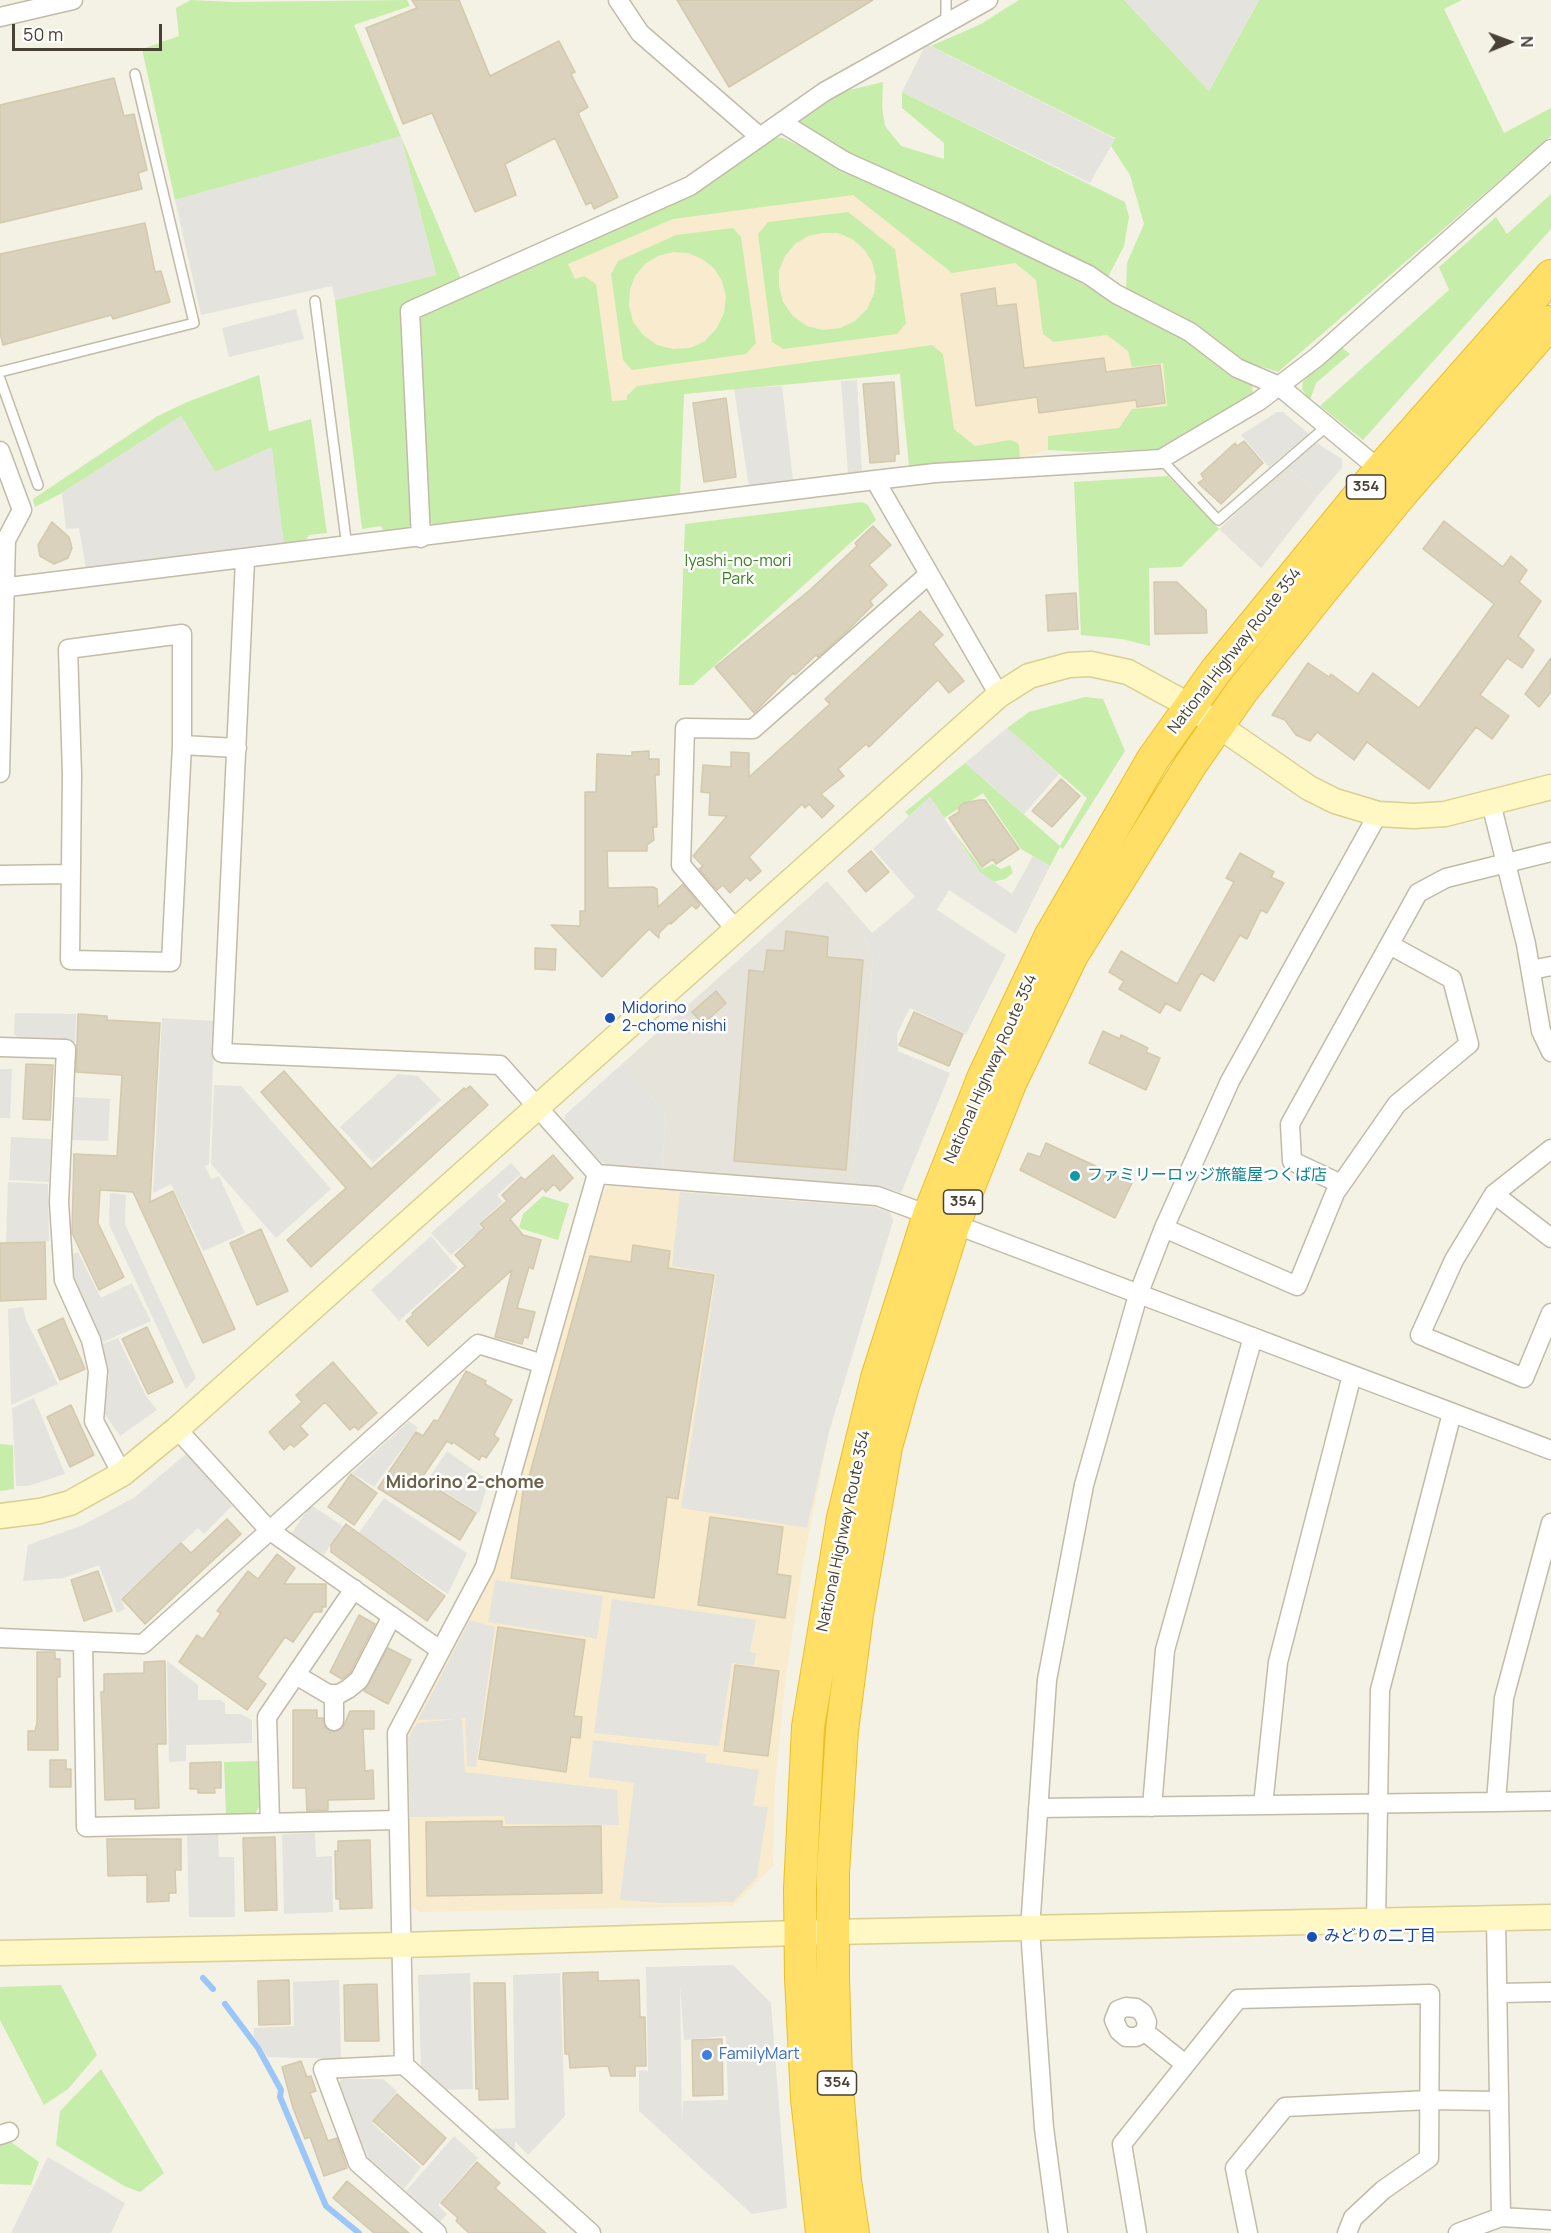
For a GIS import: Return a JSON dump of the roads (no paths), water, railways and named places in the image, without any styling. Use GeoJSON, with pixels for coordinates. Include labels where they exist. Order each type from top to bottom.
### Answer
{"type":"FeatureCollection","features":[{"type":"Feature","properties":{"kind":"highway","name":"National Highway Route 354"},"geometry":{"type":"LineString","coordinates":[[853,2233],[845,2181],[836,2078],[832,1932],[833,1872],[842,1730],[886,1447],[942,1220],[984,1076],[1050,937],[1153,759],[1190,706],[1380,470],[1551,276]]}},
{"type":"Feature","properties":{"kind":"highway","name":"National Highway Route 354"},"geometry":{"type":"LineString","coordinates":[[822,2233],[807,2099],[800,1932],[808,1727],[822,1632],[843,1518],[877,1378],[942,1220],[1072,955],[1191,764],[1219,724],[1394,503],[1551,322]]}},
{"type":"Feature","properties":{"kind":"street"},"geometry":{"type":"LineString","coordinates":[[0,17],[73,0]]}},
{"type":"Feature","properties":{"kind":"street"},"geometry":{"type":"LineString","coordinates":[[618,0],[640,33],[760,137]]}},
{"type":"Feature","properties":{"kind":"street"},"geometry":{"type":"LineString","coordinates":[[422,538],[410,311],[690,186],[824,92],[988,0]]}},
{"type":"Feature","properties":{"kind":"street"},"geometry":{"type":"LineString","coordinates":[[782,122],[796,134],[844,161],[1089,275],[1116,294],[1190,332],[1237,368],[1279,386],[1380,470]]}},
{"type":"Feature","properties":{"kind":"street"},"geometry":{"type":"LineString","coordinates":[[3,588],[245,560],[935,473],[1161,459],[1279,386],[1317,357],[1551,149]]}},
{"type":"Feature","properties":{"kind":"street"},"geometry":{"type":"LineString","coordinates":[[0,451],[18,465],[22,510],[6,540],[0,773]]}},
{"type":"Feature","properties":{"kind":"street"},"geometry":{"type":"LineString","coordinates":[[875,480],[999,695]]}},
{"type":"Feature","properties":{"kind":"street"},"geometry":{"type":"LineString","coordinates":[[245,560],[222,1053],[500,1065],[539,1105],[597,1174],[877,1196],[1551,1450]]}},
{"type":"Feature","properties":{"kind":"street"},"geometry":{"type":"LineString","coordinates":[[736,930],[681,865],[685,728],[753,729],[928,574]]}},
{"type":"Feature","properties":{"kind":"street"},"geometry":{"type":"LineString","coordinates":[[182,634],[182,745],[171,962],[70,960],[69,874],[72,774],[68,649],[182,634]]}},
{"type":"Feature","properties":{"kind":"street"},"geometry":{"type":"LineString","coordinates":[[0,1516],[40,1511],[70,1503],[122,1474],[177,1429],[999,695],[1015,684],[1048,669],[1091,664],[1128,672],[1219,724],[1309,788],[1335,801],[1378,814],[1428,816],[1551,787]]}},
{"type":"Feature","properties":{"kind":"street"},"geometry":{"type":"LineString","coordinates":[[182,745],[237,748]]}},
{"type":"Feature","properties":{"kind":"street"},"geometry":{"type":"LineString","coordinates":[[1491,802],[1531,970],[1541,1031],[1551,1052]]}},
{"type":"Feature","properties":{"kind":"street"},"geometry":{"type":"LineString","coordinates":[[1058,2233],[1044,2128],[1030,1929],[1047,1680],[1084,1485],[1137,1295],[1164,1228],[1230,1081],[1378,814]]}},
{"type":"Feature","properties":{"kind":"street"},"geometry":{"type":"LineString","coordinates":[[1341,1184],[1292,1161],[1290,1124],[1418,893],[1446,878],[1551,852]]}},
{"type":"Feature","properties":{"kind":"street"},"geometry":{"type":"LineString","coordinates":[[0,875],[69,874]]}},
{"type":"Feature","properties":{"kind":"street"},"geometry":{"type":"LineString","coordinates":[[1164,1228],[1297,1286],[1335,1194],[1397,1104],[1469,1044],[1452,979],[1390,945]]}},
{"type":"Feature","properties":{"kind":"street"},"geometry":{"type":"LineString","coordinates":[[1531,970],[1551,966]]}},
{"type":"Feature","properties":{"kind":"street"},"geometry":{"type":"LineString","coordinates":[[0,1047],[66,1049],[59,1202],[64,1280],[91,1340],[99,1371],[94,1420],[122,1474]]}},
{"type":"Feature","properties":{"kind":"street"},"geometry":{"type":"LineString","coordinates":[[1551,1149],[1494,1194],[1454,1260],[1420,1335],[1524,1378],[1551,1313]]}},
{"type":"Feature","properties":{"kind":"street"},"geometry":{"type":"LineString","coordinates":[[404,2065],[397,1733],[485,1567],[597,1174]]}},
{"type":"Feature","properties":{"kind":"street"},"geometry":{"type":"LineString","coordinates":[[1494,1194],[1551,1238]]}},
{"type":"Feature","properties":{"kind":"street"},"geometry":{"type":"LineString","coordinates":[[1152,1806],[1165,1650],[1253,1337]]}},
{"type":"Feature","properties":{"kind":"street"},"geometry":{"type":"LineString","coordinates":[[0,1638],[143,1644],[478,1344],[543,1364]]}},
{"type":"Feature","properties":{"kind":"street"},"geometry":{"type":"LineString","coordinates":[[1263,1805],[1278,1662],[1352,1375]]}},
{"type":"Feature","properties":{"kind":"street"},"geometry":{"type":"LineString","coordinates":[[1376,1921],[1380,1690],[1452,1413]]}},
{"type":"Feature","properties":{"kind":"street"},"geometry":{"type":"LineString","coordinates":[[177,1429],[269,1530],[440,1650]]}},
{"type":"Feature","properties":{"kind":"street"},"geometry":{"type":"LineString","coordinates":[[1496,1802],[1504,1698],[1551,1523]]}},
{"type":"Feature","properties":{"kind":"street"},"geometry":{"type":"LineString","coordinates":[[270,1822],[267,1717],[354,1589]]}},
{"type":"Feature","properties":{"kind":"street"},"geometry":{"type":"LineString","coordinates":[[334,1695],[348,1689],[359,1680],[392,1616]]}},
{"type":"Feature","properties":{"kind":"street"},"geometry":{"type":"LineString","coordinates":[[83,1642],[86,1827],[399,1820]]}},
{"type":"Feature","properties":{"kind":"street"},"geometry":{"type":"LineString","coordinates":[[296,1675],[334,1695]]}},
{"type":"Feature","properties":{"kind":"street"},"geometry":{"type":"LineString","coordinates":[[334,1695],[334,1720]]}},
{"type":"Feature","properties":{"kind":"street"},"geometry":{"type":"LineString","coordinates":[[1038,1808],[1551,1801]]}},
{"type":"Feature","properties":{"kind":"street"},"geometry":{"type":"LineString","coordinates":[[0,1953],[402,1945],[800,1932],[1551,1917]]}},
{"type":"Feature","properties":{"kind":"street"},"geometry":{"type":"LineString","coordinates":[[1496,1919],[1501,2217]]}},
{"type":"Feature","properties":{"kind":"street"},"geometry":{"type":"LineString","coordinates":[[1499,1993],[1551,1992]]}},
{"type":"Feature","properties":{"kind":"street"},"geometry":{"type":"LineString","coordinates":[[1137,2233],[1122,2144],[1238,1999],[1430,1994],[1429,2158],[1383,2190],[1353,2218],[1347,2233]]}},
{"type":"Feature","properties":{"kind":"street"},"geometry":{"type":"LineString","coordinates":[[1145,2031],[1185,2064]]}},
{"type":"Feature","properties":{"kind":"street"},"geometry":{"type":"LineString","coordinates":[[437,2233],[358,2163],[323,2069],[404,2065],[591,2233]]}},
{"type":"Feature","properties":{"kind":"street"},"geometry":{"type":"LineString","coordinates":[[1248,2233],[1235,2168],[1285,2107],[1429,2100],[1498,2101]]}},
{"type":"Feature","properties":{"kind":"street"},"geometry":{"type":"LineString","coordinates":[[1458,2233],[1501,2217],[1551,2220]]}},
{"type":"Feature","properties":{"kind":"lane"},"geometry":{"type":"LineString","coordinates":[[946,0],[946,22]]}},
{"type":"Feature","properties":{"kind":"lane"},"geometry":{"type":"LineString","coordinates":[[0,372],[194,323],[135,74]]}},
{"type":"Feature","properties":{"kind":"lane"},"geometry":{"type":"LineString","coordinates":[[315,301],[347,547]]}},
{"type":"Feature","properties":{"kind":"lane"},"geometry":{"type":"LineString","coordinates":[[0,379],[18,465],[38,485]]}},
{"type":"Feature","properties":{"kind":"lane"},"geometry":{"type":"LineString","coordinates":[[1161,459],[1218,520],[1327,426]]}},
{"type":"Feature","properties":{"kind":"waterway"},"geometry":{"type":"LineString","coordinates":[[203,1978],[213,1989]]}},
{"type":"Feature","properties":{"kind":"waterway"},"geometry":{"type":"LineString","coordinates":[[225,2004],[258,2048],[281,2090],[280,2097],[326,2206],[359,2233]]}},
{"type":"Feature","properties":{"kind":"place","name":"Midorino 2-chome nishi"},"geometry":{"type":"Point","coordinates":[610,1018]}},
{"type":"Feature","properties":{"kind":"place","name":"ファミリーロッジ旅籠屋つくば店"},"geometry":{"type":"Point","coordinates":[1075,1176]}},
{"type":"Feature","properties":{"kind":"place","name":"みどりの二丁目"},"geometry":{"type":"Point","coordinates":[1312,1937]}},
{"type":"Feature","properties":{"kind":"place","name":"FamilyMart"},"geometry":{"type":"Point","coordinates":[707,2055]}},
{"type":"Feature","properties":{"kind":"district","name":"Midorino 2-chome"},"geometry":{"type":"Point","coordinates":[465,1483]}},
{"type":"Feature","properties":{"kind":"park label","name":"Iyashi-no-mori Park"},"geometry":{"type":"Point","coordinates":[738,571]}}]}
